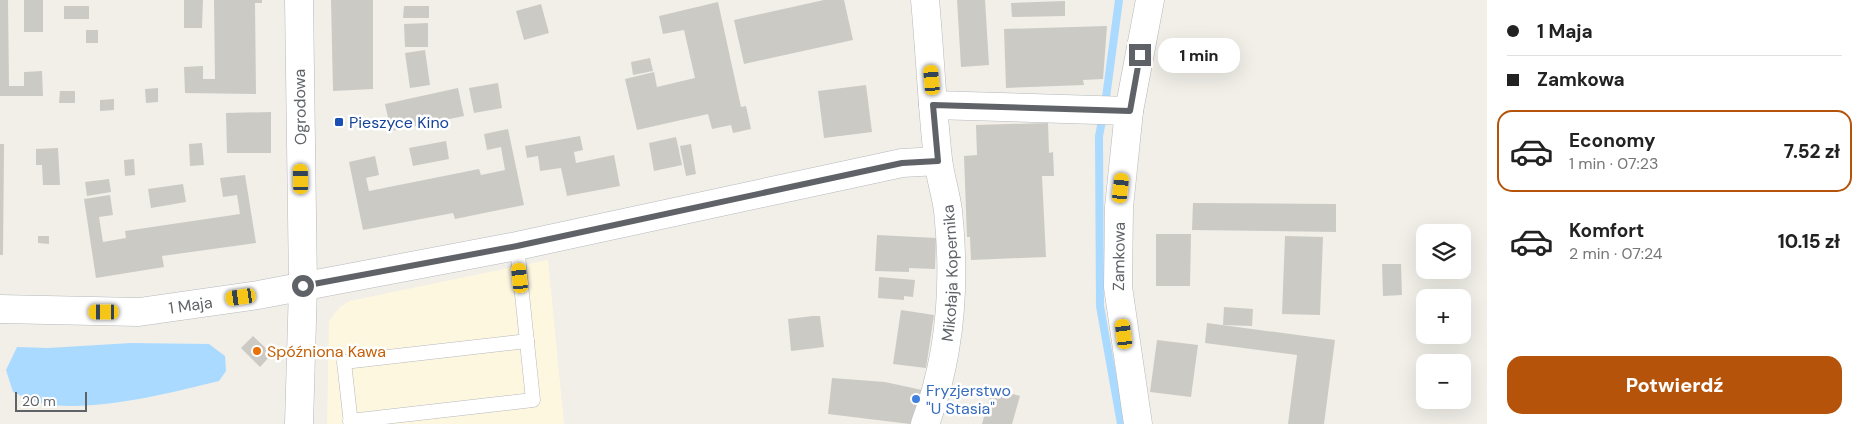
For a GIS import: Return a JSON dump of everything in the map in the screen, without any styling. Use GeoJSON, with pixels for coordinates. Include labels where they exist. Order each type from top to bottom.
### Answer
{"type":"FeatureCollection","features":[{"type":"Feature","properties":{"kind":"street","name":"Ogrodowa"},"geometry":{"type":"LineString","coordinates":[[299,0],[303,286],[299,424]]}},
{"type":"Feature","properties":{"kind":"street","name":"Mikołaja Kopernika"},"geometry":{"type":"LineString","coordinates":[[924,424],[936,394],[947,347],[952,302],[952,261],[948,210],[938,161],[925,0]]}},
{"type":"Feature","properties":{"kind":"street","name":"Zamkowa"},"geometry":{"type":"LineString","coordinates":[[1138,424],[1118,287],[1119,207],[1124,111],[1150,0]]}},
{"type":"Feature","properties":{"kind":"street"},"geometry":{"type":"LineString","coordinates":[[933,105],[1124,111]]}},
{"type":"Feature","properties":{"kind":"street","name":"1 Maja"},"geometry":{"type":"LineString","coordinates":[[0,309],[139,312],[303,286],[517,246],[902,163],[938,161]]}},
{"type":"Feature","properties":{"kind":"lane"},"geometry":{"type":"LineString","coordinates":[[517,246],[527,341],[533,400],[350,422],[344,362],[527,341]]}},
{"type":"Feature","properties":{"kind":"shaded area"},"geometry":{"type":"Polygon","coordinates":[[[548,260],[564,424],[327,424],[329,321],[340,307],[350,301],[548,260]]]}},
{"type":"Feature","properties":{"kind":"water"},"geometry":{"type":"Polygon","coordinates":[[[131,343],[209,344],[225,356],[226,371],[219,381],[179,391],[115,403],[72,406],[43,403],[13,392],[6,370],[17,347],[48,348],[131,343]]]}},
{"type":"Feature","properties":{"kind":"building"},"geometry":{"type":"Polygon","coordinates":[[[0,0],[8,0],[9,86],[24,86],[24,72],[42,71],[43,96],[0,96],[0,0]]]}},
{"type":"Feature","properties":{"kind":"building"},"geometry":{"type":"Polygon","coordinates":[[[24,0],[43,0],[43,32],[24,32],[24,0]]]}},
{"type":"Feature","properties":{"kind":"building"},"geometry":{"type":"Polygon","coordinates":[[[184,0],[203,0],[202,28],[184,28],[184,0]]]}},
{"type":"Feature","properties":{"kind":"building"},"geometry":{"type":"Polygon","coordinates":[[[214,0],[262,0],[262,3],[255,3],[256,94],[185,93],[184,67],[203,66],[203,79],[215,79],[214,0]]]}},
{"type":"Feature","properties":{"kind":"building"},"geometry":{"type":"Polygon","coordinates":[[[331,0],[373,0],[373,89],[333,91],[331,0]]]}},
{"type":"Feature","properties":{"kind":"building"},"geometry":{"type":"Polygon","coordinates":[[[824,0],[844,0],[853,40],[744,64],[734,20],[824,0]]]}},
{"type":"Feature","properties":{"kind":"building"},"geometry":{"type":"Polygon","coordinates":[[[957,0],[985,0],[989,65],[961,67],[957,0]]]}},
{"type":"Feature","properties":{"kind":"building"},"geometry":{"type":"Polygon","coordinates":[[[1065,1],[1065,16],[1012,17],[1011,3],[1065,1]]]}},
{"type":"Feature","properties":{"kind":"building"},"geometry":{"type":"Polygon","coordinates":[[[718,2],[741,107],[746,106],[751,129],[733,133],[731,125],[712,129],[708,114],[637,130],[625,79],[654,72],[657,87],[695,78],[684,30],[663,34],[659,16],[718,2]]]}},
{"type":"Feature","properties":{"kind":"building"},"geometry":{"type":"Polygon","coordinates":[[[541,4],[549,33],[524,40],[516,11],[541,4]]]}},
{"type":"Feature","properties":{"kind":"building"},"geometry":{"type":"Polygon","coordinates":[[[64,6],[89,6],[89,19],[64,19],[64,6]]]}},
{"type":"Feature","properties":{"kind":"building"},"geometry":{"type":"Polygon","coordinates":[[[404,6],[429,6],[429,18],[403,18],[404,6]]]}},
{"type":"Feature","properties":{"kind":"building"},"geometry":{"type":"Polygon","coordinates":[[[428,23],[428,47],[405,47],[404,24],[428,23]]]}},
{"type":"Feature","properties":{"kind":"building"},"geometry":{"type":"Polygon","coordinates":[[[1107,26],[1103,79],[1083,80],[1084,85],[1006,88],[1004,29],[1107,26]]]}},
{"type":"Feature","properties":{"kind":"building"},"geometry":{"type":"Polygon","coordinates":[[[86,30],[98,30],[98,43],[86,43],[86,30]]]}},
{"type":"Feature","properties":{"kind":"building"},"geometry":{"type":"Polygon","coordinates":[[[425,50],[430,85],[410,88],[405,53],[425,50]]]}},
{"type":"Feature","properties":{"kind":"building"},"geometry":{"type":"Polygon","coordinates":[[[650,58],[653,71],[633,75],[631,62],[650,58]]]}},
{"type":"Feature","properties":{"kind":"building"},"geometry":{"type":"Polygon","coordinates":[[[498,83],[502,108],[474,113],[469,88],[498,83]]]}},
{"type":"Feature","properties":{"kind":"building"},"geometry":{"type":"Polygon","coordinates":[[[866,85],[872,132],[824,138],[818,91],[866,85]]]}},
{"type":"Feature","properties":{"kind":"building"},"geometry":{"type":"Polygon","coordinates":[[[158,88],[158,102],[146,103],[145,89],[158,88]]]}},
{"type":"Feature","properties":{"kind":"building"},"geometry":{"type":"Polygon","coordinates":[[[458,88],[464,116],[391,131],[385,104],[458,88]]]}},
{"type":"Feature","properties":{"kind":"building"},"geometry":{"type":"Polygon","coordinates":[[[60,91],[75,91],[75,103],[59,103],[60,91]]]}},
{"type":"Feature","properties":{"kind":"building"},"geometry":{"type":"Polygon","coordinates":[[[114,99],[114,110],[100,111],[100,100],[114,99]]]}},
{"type":"Feature","properties":{"kind":"building"},"geometry":{"type":"Polygon","coordinates":[[[271,112],[271,153],[227,153],[226,113],[271,112]]]}},
{"type":"Feature","properties":{"kind":"building"},"geometry":{"type":"Polygon","coordinates":[[[1048,123],[1049,153],[1053,152],[1054,176],[1042,176],[1046,257],[971,260],[970,237],[967,237],[964,156],[977,155],[976,125],[1048,123]]]}},
{"type":"Feature","properties":{"kind":"building"},"geometry":{"type":"Polygon","coordinates":[[[508,129],[524,205],[455,219],[453,213],[363,230],[349,162],[375,156],[379,175],[366,178],[369,191],[479,169],[481,175],[505,170],[501,147],[487,150],[484,134],[508,129]]]}},
{"type":"Feature","properties":{"kind":"building"},"geometry":{"type":"Polygon","coordinates":[[[580,136],[583,150],[574,152],[576,163],[614,155],[620,186],[567,196],[561,168],[540,171],[538,156],[527,158],[525,146],[580,136]]]}},
{"type":"Feature","properties":{"kind":"building"},"geometry":{"type":"Polygon","coordinates":[[[676,137],[682,165],[654,171],[649,143],[676,137]]]}},
{"type":"Feature","properties":{"kind":"building"},"geometry":{"type":"Polygon","coordinates":[[[446,141],[449,159],[413,166],[409,148],[446,141]]]}},
{"type":"Feature","properties":{"kind":"building"},"geometry":{"type":"Polygon","coordinates":[[[202,143],[204,165],[190,166],[189,144],[202,143]]]}},
{"type":"Feature","properties":{"kind":"building"},"geometry":{"type":"Polygon","coordinates":[[[0,144],[4,144],[3,255],[0,255],[0,144]]]}},
{"type":"Feature","properties":{"kind":"building"},"geometry":{"type":"Polygon","coordinates":[[[691,144],[696,174],[686,176],[680,146],[691,144]]]}},
{"type":"Feature","properties":{"kind":"building"},"geometry":{"type":"Polygon","coordinates":[[[58,148],[60,185],[43,185],[42,165],[36,165],[36,149],[58,148]]]}},
{"type":"Feature","properties":{"kind":"building"},"geometry":{"type":"Polygon","coordinates":[[[134,159],[135,175],[125,176],[124,160],[134,159]]]}},
{"type":"Feature","properties":{"kind":"building"},"geometry":{"type":"Polygon","coordinates":[[[245,175],[256,243],[162,256],[164,267],[96,278],[84,199],[110,195],[113,215],[99,217],[103,242],[126,238],[125,231],[240,214],[237,195],[223,197],[220,178],[245,175]]]}},
{"type":"Feature","properties":{"kind":"building"},"geometry":{"type":"Polygon","coordinates":[[[109,179],[111,192],[87,196],[85,182],[109,179]]]}},
{"type":"Feature","properties":{"kind":"building"},"geometry":{"type":"Polygon","coordinates":[[[183,184],[186,202],[151,208],[148,189],[183,184]]]}},
{"type":"Feature","properties":{"kind":"building"},"geometry":{"type":"Polygon","coordinates":[[[1193,203],[1336,204],[1336,232],[1192,230],[1193,203]]]}},
{"type":"Feature","properties":{"kind":"building"},"geometry":{"type":"Polygon","coordinates":[[[1156,234],[1191,234],[1190,286],[1156,286],[1156,234]]]}},
{"type":"Feature","properties":{"kind":"building"},"geometry":{"type":"Polygon","coordinates":[[[877,235],[936,238],[935,269],[909,268],[909,272],[875,271],[877,235]]]}},
{"type":"Feature","properties":{"kind":"building"},"geometry":{"type":"Polygon","coordinates":[[[38,236],[49,236],[49,244],[38,243],[38,236]]]}},
{"type":"Feature","properties":{"kind":"building"},"geometry":{"type":"Polygon","coordinates":[[[1285,236],[1323,237],[1320,315],[1282,314],[1285,236]]]}},
{"type":"Feature","properties":{"kind":"building"},"geometry":{"type":"Polygon","coordinates":[[[1382,264],[1401,264],[1402,295],[1383,296],[1382,264]]]}},
{"type":"Feature","properties":{"kind":"building"},"geometry":{"type":"Polygon","coordinates":[[[879,277],[915,280],[913,297],[904,296],[904,300],[878,298],[879,277]]]}},
{"type":"Feature","properties":{"kind":"building"},"geometry":{"type":"Polygon","coordinates":[[[1224,307],[1253,309],[1252,326],[1223,325],[1224,307]]]}},
{"type":"Feature","properties":{"kind":"building"},"geometry":{"type":"Polygon","coordinates":[[[901,310],[934,315],[926,368],[893,364],[901,310]]]}},
{"type":"Feature","properties":{"kind":"building"},"geometry":{"type":"Polygon","coordinates":[[[820,316],[824,347],[791,351],[788,319],[820,316]]]}},
{"type":"Feature","properties":{"kind":"building"},"geometry":{"type":"Polygon","coordinates":[[[1207,323],[1335,340],[1324,424],[1288,424],[1297,355],[1205,343],[1207,323]]]}},
{"type":"Feature","properties":{"kind":"building","name":"Spóźniona Kawa"},"geometry":{"type":"Polygon","coordinates":[[[253,336],[272,354],[260,367],[241,348],[253,336]]]}},
{"type":"Feature","properties":{"kind":"building"},"geometry":{"type":"Polygon","coordinates":[[[1157,340],[1198,345],[1191,397],[1150,392],[1157,340]]]}},
{"type":"Feature","properties":{"kind":"building"},"geometry":{"type":"Polygon","coordinates":[[[832,378],[885,382],[922,390],[910,424],[828,414],[832,378]]]}},
{"type":"Feature","properties":{"kind":"building"},"geometry":{"type":"Polygon","coordinates":[[[992,388],[1020,396],[1012,424],[982,424],[992,388]]]}},
{"type":"Feature","properties":{"kind":"waterway"},"geometry":{"type":"LineString","coordinates":[[1105,105],[1119,0]]}},
{"type":"Feature","properties":{"kind":"waterway"},"geometry":{"type":"LineString","coordinates":[[1103,116],[1099,136],[1100,306],[1121,424]]}},
{"type":"Feature","properties":{"kind":"place","name":"Pieszyce Kino"},"geometry":{"type":"Point","coordinates":[339,122]}},
{"type":"Feature","properties":{"kind":"place","name":"Spóźniona Kawa"},"geometry":{"type":"Point","coordinates":[257,351]}},
{"type":"Feature","properties":{"kind":"place","name":"Fryzjerstwo \"U Stasia\""},"geometry":{"type":"Point","coordinates":[916,399]}},
{"type":"Feature","properties":{"kind":"route"},"geometry":{"type":"LineString","coordinates":[[303,286],[517,246],[902,163],[938,161],[933,105],[1130,111],[1140,55]]}}]}
